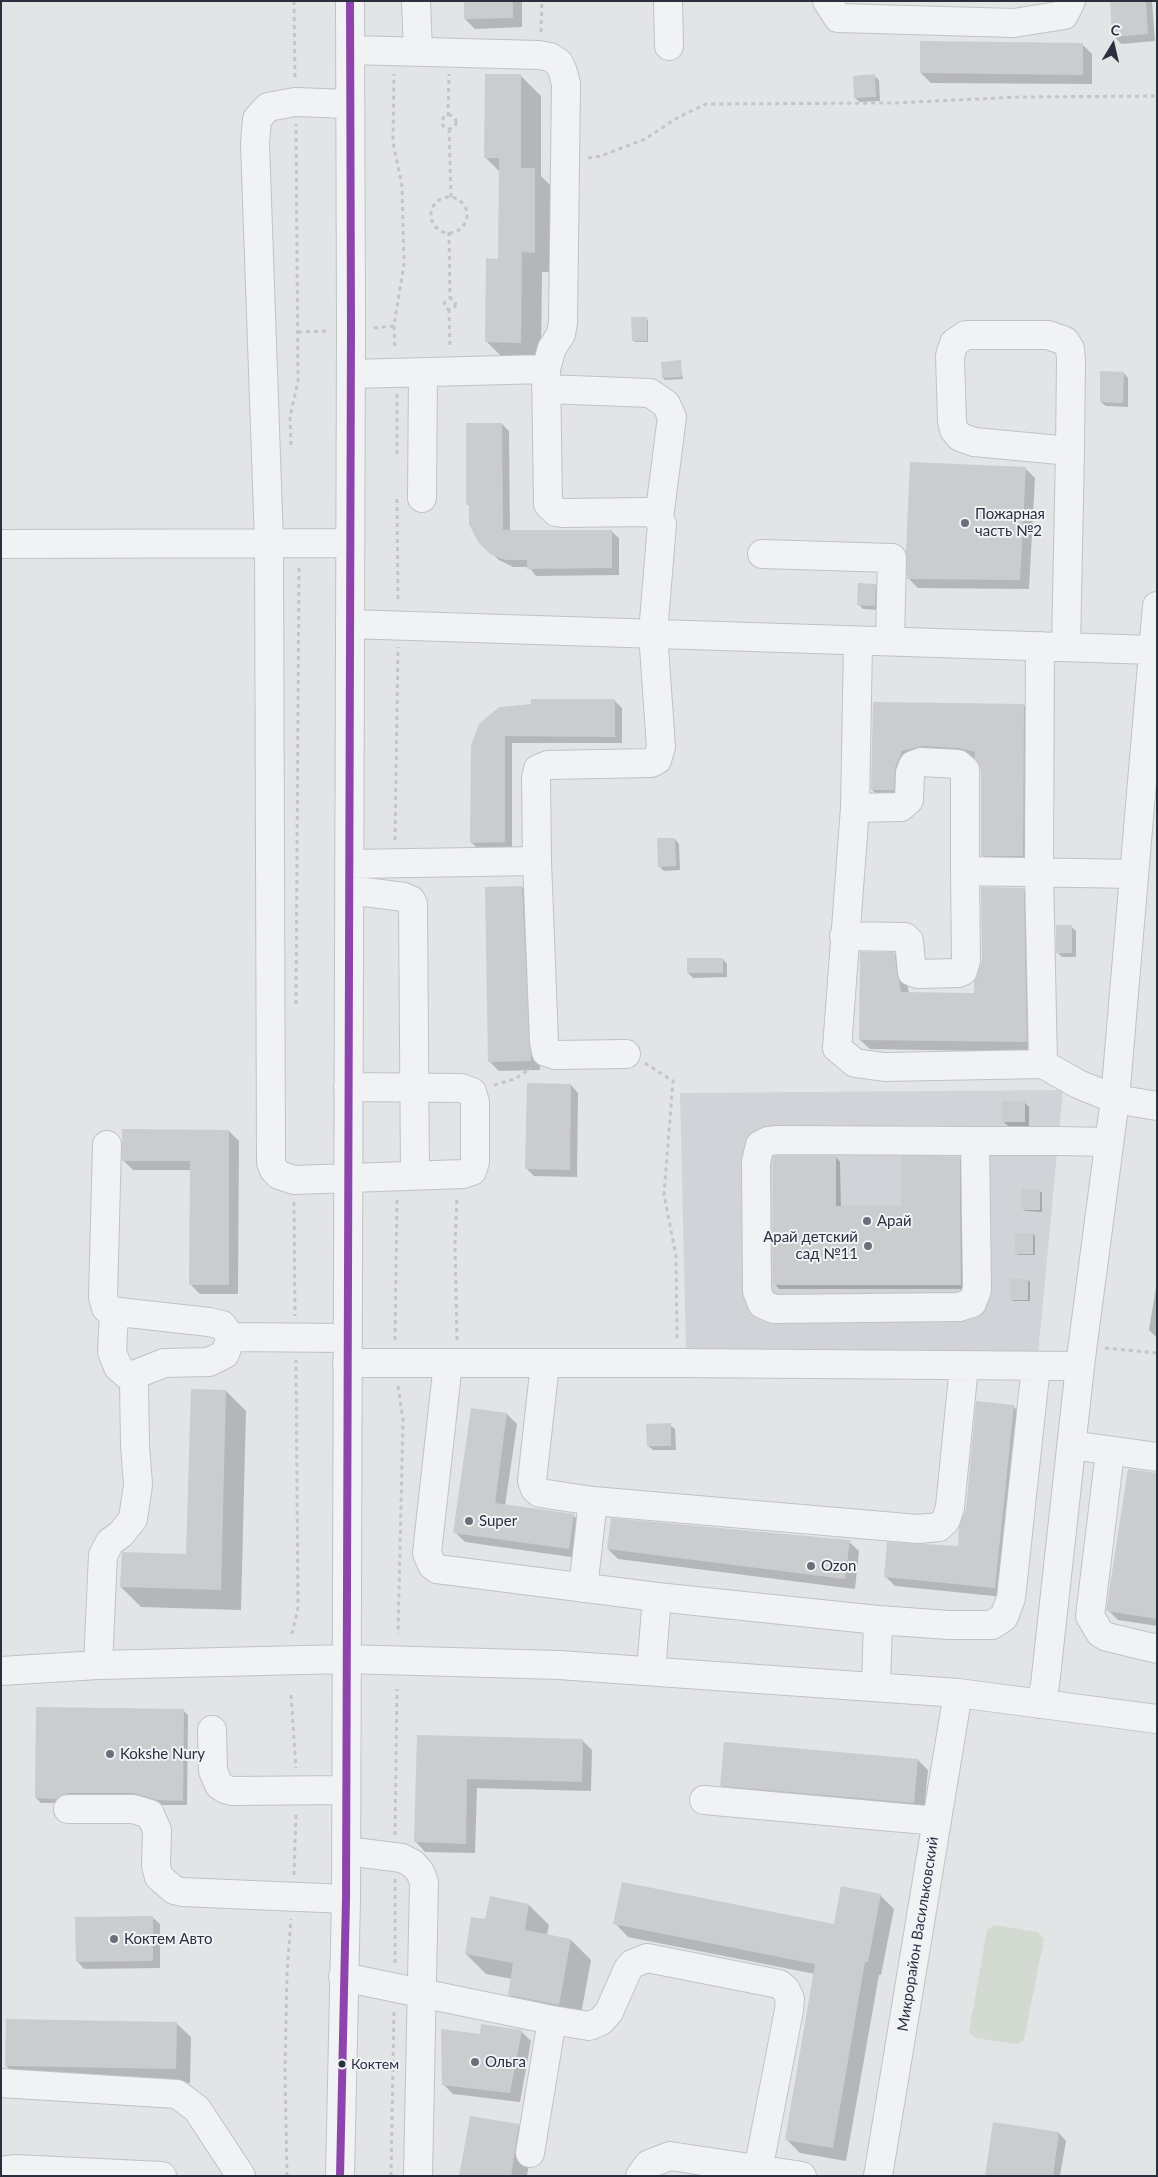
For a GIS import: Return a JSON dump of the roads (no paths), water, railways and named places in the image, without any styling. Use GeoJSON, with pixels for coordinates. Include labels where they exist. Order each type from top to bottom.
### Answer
{"type":"FeatureCollection","features":[{"type":"Feature","properties":{"kind":"street"},"geometry":{"type":"LineString","coordinates":[[340,2176],[346,1899],[345,1659],[351,374],[350,1]]}},
{"type":"Feature","properties":{"kind":"street"},"geometry":{"type":"LineString","coordinates":[[407,51],[416,1]]}},
{"type":"Feature","properties":{"kind":"street"},"geometry":{"type":"LineString","coordinates":[[668,1],[669,46]]}},
{"type":"Feature","properties":{"kind":"street"},"geometry":{"type":"LineString","coordinates":[[827,1],[838,18],[1014,23],[1064,15],[1071,1]]}},
{"type":"Feature","properties":{"kind":"street"},"geometry":{"type":"LineString","coordinates":[[350,50],[540,55],[550,57],[559,63],[566,84],[563,323],[561,334],[552,348],[546,379],[548,498],[551,508],[562,513],[646,512],[654,514],[659,518]]}},
{"type":"Feature","properties":{"kind":"street"},"geometry":{"type":"LineString","coordinates":[[348,1087],[461,1088],[472,1092],[475,1102],[476,1162],[472,1171],[464,1174],[294,1180],[279,1175],[274,1170],[271,1162],[269,542],[255,143],[257,118],[268,107],[295,102],[350,104]]}},
{"type":"Feature","properties":{"kind":"street"},"geometry":{"type":"LineString","coordinates":[[1043,1064],[1039,872],[1053,647],[1070,451],[1070,349],[1065,341],[1048,335],[966,335],[954,343],[950,356],[952,421],[954,430],[960,437],[974,442],[1070,451]]}},
{"type":"Feature","properties":{"kind":"street"},"geometry":{"type":"LineString","coordinates":[[351,374],[436,372],[546,379],[650,393],[666,404],[672,417],[659,518],[662,532],[653,633],[661,747],[657,760],[644,764],[548,765],[538,769],[536,778],[537,861],[544,1042],[546,1052],[550,1054],[626,1054]]}},
{"type":"Feature","properties":{"kind":"street"},"geometry":{"type":"LineString","coordinates":[[422,498],[436,372]]}},
{"type":"Feature","properties":{"kind":"street"},"geometry":{"type":"LineString","coordinates":[[1,544],[350,543]]}},
{"type":"Feature","properties":{"kind":"street"},"geometry":{"type":"LineString","coordinates":[[762,554],[892,558],[890,641]]}},
{"type":"Feature","properties":{"kind":"street"},"geometry":{"type":"LineString","coordinates":[[1040,1704],[1045,1685],[1081,1360],[1115,1099],[1134,874],[1151,741],[1153,650],[1157,606]]}},
{"type":"Feature","properties":{"kind":"street"},"geometry":{"type":"LineString","coordinates":[[350,624],[1153,650]]}},
{"type":"Feature","properties":{"kind":"street"},"geometry":{"type":"LineString","coordinates":[[858,641],[855,808],[837,1048],[855,1063],[884,1067],[1043,1064],[1078,1084],[1115,1099],[1157,1106]]}},
{"type":"Feature","properties":{"kind":"street"},"geometry":{"type":"LineString","coordinates":[[844,936],[904,937],[910,945],[912,972],[918,974],[958,973],[963,971],[966,961],[965,774],[962,766],[954,763],[917,763],[911,768],[910,794],[906,805],[896,808],[855,808]]}},
{"type":"Feature","properties":{"kind":"street"},"geometry":{"type":"LineString","coordinates":[[349,877],[537,861]]}},
{"type":"Feature","properties":{"kind":"street"},"geometry":{"type":"LineString","coordinates":[[965,871],[1134,874]]}},
{"type":"Feature","properties":{"kind":"street"},"geometry":{"type":"LineString","coordinates":[[349,877],[412,900],[414,908],[415,1175]]}},
{"type":"Feature","properties":{"kind":"street"},"geometry":{"type":"LineString","coordinates":[[976,1141],[977,1290],[972,1303],[959,1307],[774,1309],[762,1304],[757,1291],[756,1162],[760,1145],[778,1140],[976,1141],[1109,1142]]}},
{"type":"Feature","properties":{"kind":"street"},"geometry":{"type":"LineString","coordinates":[[107,1144],[103,1297],[106,1308],[114,1313],[209,1322],[222,1325],[231,1337]]}},
{"type":"Feature","properties":{"kind":"street"},"geometry":{"type":"LineString","coordinates":[[114,1313],[112,1352],[118,1367],[134,1381]]}},
{"type":"Feature","properties":{"kind":"street"},"geometry":{"type":"LineString","coordinates":[[231,1337],[296,1337],[347,1351],[453,1363],[678,1362],[1036,1366],[1081,1360]]}},
{"type":"Feature","properties":{"kind":"street"},"geometry":{"type":"LineString","coordinates":[[98,1665],[103,1555],[110,1542],[121,1534],[133,1519],[137,1494],[134,1381],[139,1373],[164,1363],[209,1362],[225,1354],[231,1337]]}},
{"type":"Feature","properties":{"kind":"street"},"geometry":{"type":"LineString","coordinates":[[453,1363],[427,1553],[432,1565],[443,1571],[657,1597],[878,1620],[949,1625],[992,1625],[1004,1617],[1011,1598],[1036,1366]]}},
{"type":"Feature","properties":{"kind":"street"},"geometry":{"type":"LineString","coordinates":[[545,1364],[532,1481],[535,1489],[540,1493],[593,1501],[918,1529],[939,1527],[946,1520],[950,1507],[964,1366]]}},
{"type":"Feature","properties":{"kind":"street"},"geometry":{"type":"LineString","coordinates":[[1071,1445],[1110,1452],[1157,1456]]}},
{"type":"Feature","properties":{"kind":"street"},"geometry":{"type":"LineString","coordinates":[[1110,1452],[1090,1616],[1100,1633],[1107,1637],[1157,1649]]}},
{"type":"Feature","properties":{"kind":"street"},"geometry":{"type":"LineString","coordinates":[[583,1588],[593,1501]]}},
{"type":"Feature","properties":{"kind":"street"},"geometry":{"type":"LineString","coordinates":[[651,1671],[657,1597]]}},
{"type":"Feature","properties":{"kind":"street"},"geometry":{"type":"LineString","coordinates":[[876,1686],[878,1620]]}},
{"type":"Feature","properties":{"kind":"street"},"geometry":{"type":"LineString","coordinates":[[1,1672],[98,1665],[345,1659],[560,1665],[958,1693],[1157,1719]]}},
{"type":"Feature","properties":{"kind":"street","name":"Микрорайон Васильковский"},"geometry":{"type":"LineString","coordinates":[[878,2176],[958,1693]]}},
{"type":"Feature","properties":{"kind":"street"},"geometry":{"type":"LineString","coordinates":[[212,1730],[213,1771],[219,1785],[232,1791],[346,1790]]}},
{"type":"Feature","properties":{"kind":"street"},"geometry":{"type":"LineString","coordinates":[[704,1800],[936,1821]]}},
{"type":"Feature","properties":{"kind":"street"},"geometry":{"type":"LineString","coordinates":[[68,1809],[133,1809],[150,1814],[157,1830],[156,1866],[159,1877],[174,1890],[182,1892],[346,1899]]}},
{"type":"Feature","properties":{"kind":"street"},"geometry":{"type":"LineString","coordinates":[[346,1851],[395,1857],[413,1864],[420,1872],[424,1882],[418,2176]]}},
{"type":"Feature","properties":{"kind":"street"},"geometry":{"type":"LineString","coordinates":[[344,1976],[552,2020],[589,2026],[601,2021],[608,2012],[632,1964],[647,1958],[779,1984],[786,1990],[790,2000],[790,2010],[758,2172]]}},
{"type":"Feature","properties":{"kind":"street"},"geometry":{"type":"LineString","coordinates":[[530,2153],[552,2020]]}},
{"type":"Feature","properties":{"kind":"street"},"geometry":{"type":"LineString","coordinates":[[1,2083],[177,2094],[197,2109],[241,2176]]}},
{"type":"Feature","properties":{"kind":"street"},"geometry":{"type":"LineString","coordinates":[[640,2176],[649,2164],[670,2156],[758,2172],[802,2176]]}},
{"type":"Feature","properties":{"kind":"street"},"geometry":{"type":"LineString","coordinates":[[1,2171],[14,2169],[64,2174],[160,2176]]}},
{"type":"Feature","properties":{"kind":"place","name":"Пожарная часть №2"},"geometry":{"type":"Point","coordinates":[965,523]}},
{"type":"Feature","properties":{"kind":"place","name":"Арай"},"geometry":{"type":"Point","coordinates":[867,1221]}},
{"type":"Feature","properties":{"kind":"place","name":"Арай детский сад №11"},"geometry":{"type":"Point","coordinates":[868,1246]}},
{"type":"Feature","properties":{"kind":"place","name":"Super"},"geometry":{"type":"Point","coordinates":[469,1521]}},
{"type":"Feature","properties":{"kind":"place","name":"Ozon"},"geometry":{"type":"Point","coordinates":[811,1566]}},
{"type":"Feature","properties":{"kind":"place","name":"Kokshe Nury"},"geometry":{"type":"Point","coordinates":[110,1754]}},
{"type":"Feature","properties":{"kind":"place","name":"Коктем Авто"},"geometry":{"type":"Point","coordinates":[114,1939]}},
{"type":"Feature","properties":{"kind":"place","name":"Ольга"},"geometry":{"type":"Point","coordinates":[475,2062]}},
{"type":"Feature","properties":{"kind":"place","name":"Коктем"},"geometry":{"type":"Point","coordinates":[342,2064]}}]}
